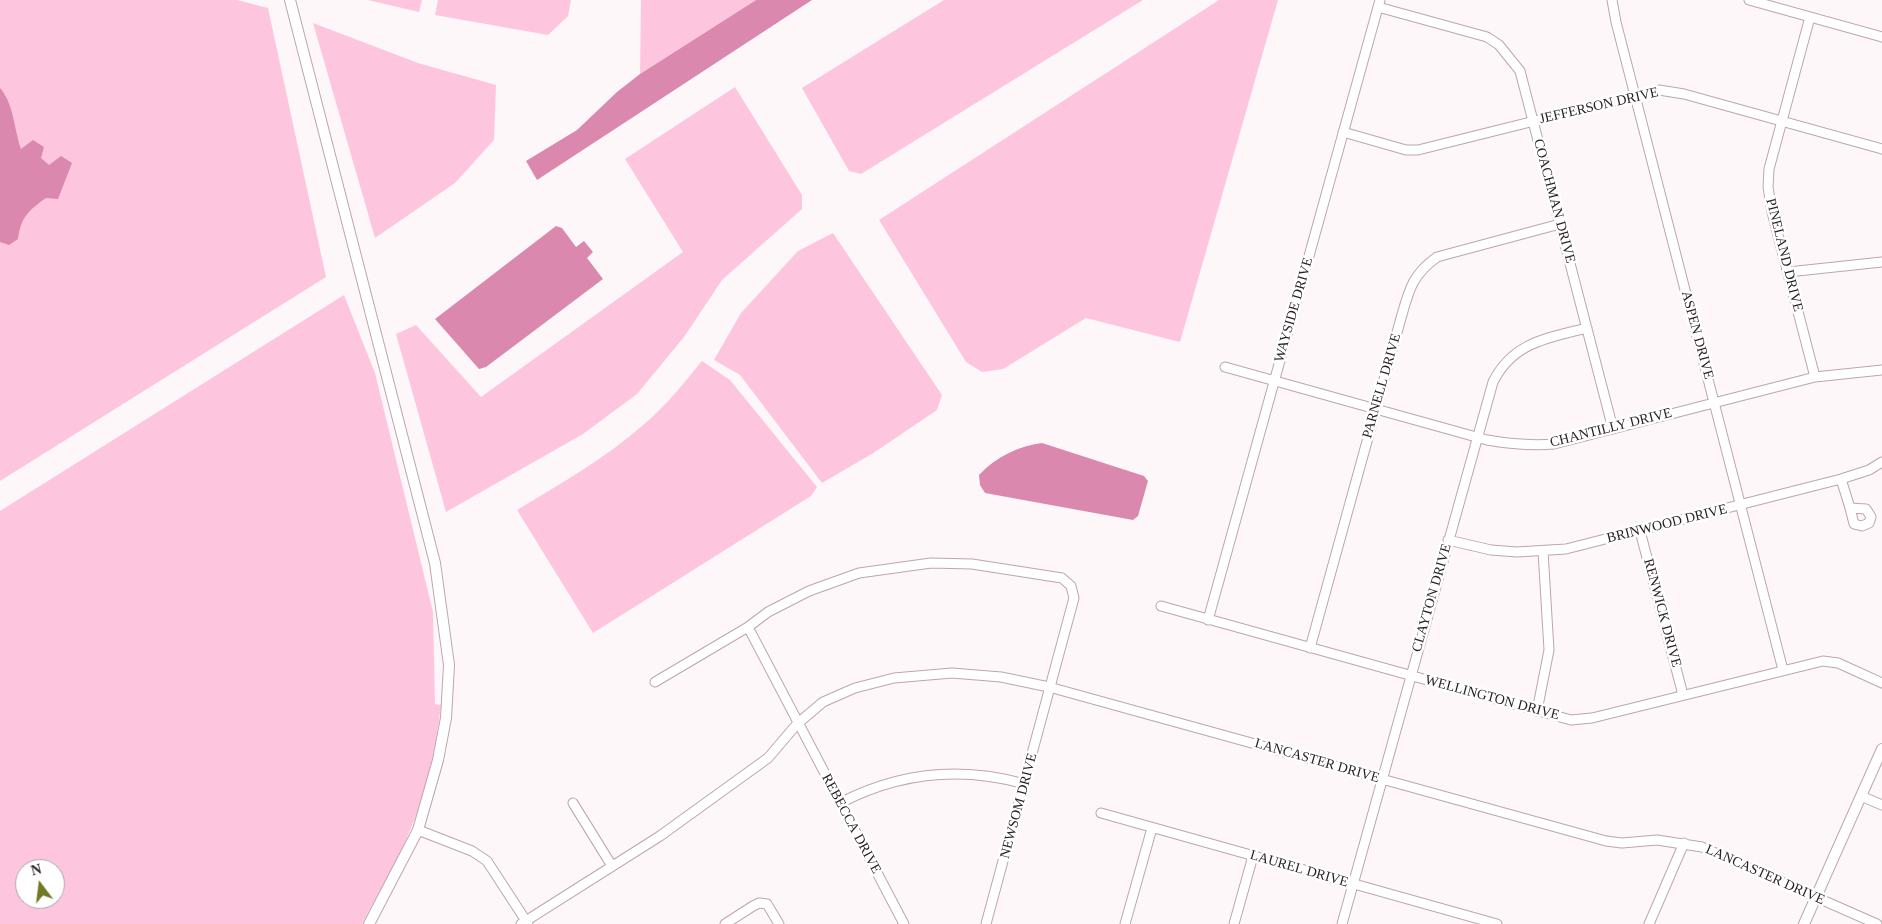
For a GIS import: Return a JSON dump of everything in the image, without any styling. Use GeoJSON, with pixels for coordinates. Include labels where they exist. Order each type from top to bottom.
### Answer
{"type":"FeatureCollection","features":[{"type":"Feature","properties":{"kind":"street"},"geometry":{"type":"LineString","coordinates":[[290,0],[343,198],[435,563],[449,666],[446,718],[438,760],[418,830],[369,924]]}},
{"type":"Feature","properties":{"kind":"street","name":"ASPEN DRIVE"},"geometry":{"type":"LineString","coordinates":[[1612,0],[1783,670]]}},
{"type":"Feature","properties":{"kind":"street"},"geometry":{"type":"LineString","coordinates":[[1749,0],[1882,37]]}},
{"type":"Feature","properties":{"kind":"street","name":"COACHMAN DRIVE"},"geometry":{"type":"LineString","coordinates":[[1379,3],[1479,35],[1499,45],[1520,71],[1613,429]]}},
{"type":"Feature","properties":{"kind":"street","name":"WAYSIDE DRIVE"},"geometry":{"type":"LineString","coordinates":[[1208,620],[1379,3]]}},
{"type":"Feature","properties":{"kind":"street","name":"PINELAND DRIVE"},"geometry":{"type":"LineString","coordinates":[[1810,17],[1769,169],[1768,187],[1815,377]]}},
{"type":"Feature","properties":{"kind":"street","name":"JEFFERSON DRIVE"},"geometry":{"type":"LineString","coordinates":[[1343,132],[1406,150],[1418,150],[1659,90],[1684,94],[1882,148]]}},
{"type":"Feature","properties":{"kind":"street","name":"PARNELL DRIVE"},"geometry":{"type":"LineString","coordinates":[[1310,648],[1411,284],[1422,268],[1437,257],[1560,224]]}},
{"type":"Feature","properties":{"kind":"street"},"geometry":{"type":"LineString","coordinates":[[1788,272],[1882,262]]}},
{"type":"Feature","properties":{"kind":"street","name":"CLAYTON DRIVE"},"geometry":{"type":"LineString","coordinates":[[1342,924],[1476,437],[1493,382],[1500,367],[1508,358],[1525,346],[1587,328]]}},
{"type":"Feature","properties":{"kind":"street","name":"CHANTILLY DRIVE"},"geometry":{"type":"LineString","coordinates":[[1225,367],[1476,437],[1517,445],[1537,446],[1554,444],[1815,377],[1882,370]]}},
{"type":"Feature","properties":{"kind":"street","name":"BRINWOOD DRIVE"},"geometry":{"type":"LineString","coordinates":[[1448,540],[1491,550],[1543,552],[1566,549],[1841,479],[1869,470],[1882,462]]}},
{"type":"Feature","properties":{"kind":"street"},"geometry":{"type":"LineString","coordinates":[[1841,479],[1850,508]]}},
{"type":"Feature","properties":{"kind":"street","name":"RENWICK DRIVE"},"geometry":{"type":"LineString","coordinates":[[1640,531],[1682,695]]}},
{"type":"Feature","properties":{"kind":"street"},"geometry":{"type":"LineString","coordinates":[[1537,711],[1549,650],[1543,552]]}},
{"type":"Feature","properties":{"kind":"street","name":"NEWSOM DRIVE"},"geometry":{"type":"LineString","coordinates":[[748,627],[768,612],[809,590],[859,573],[931,563],[964,564],[1062,578],[1071,586],[1074,598],[986,924]]}},
{"type":"Feature","properties":{"kind":"street","name":"WELLINGTON DRIVE"},"geometry":{"type":"LineString","coordinates":[[1161,606],[1571,720],[1592,718],[1805,664],[1832,662],[1882,683]]}},
{"type":"Feature","properties":{"kind":"street"},"geometry":{"type":"LineString","coordinates":[[655,682],[748,627]]}},
{"type":"Feature","properties":{"kind":"street","name":"REBECCA DRIVE"},"geometry":{"type":"LineString","coordinates":[[748,627],[797,724],[904,924]]}},
{"type":"Feature","properties":{"kind":"street","name":"LANCASTER DRIVE"},"geometry":{"type":"LineString","coordinates":[[525,923],[660,836],[768,758],[797,724],[823,702],[855,688],[894,678],[952,673],[1001,677],[1049,687],[1606,841],[1622,843],[1657,840],[1702,847],[1878,924]]}},
{"type":"Feature","properties":{"kind":"street"},"geometry":{"type":"LineString","coordinates":[[1804,924],[1882,749]]}},
{"type":"Feature","properties":{"kind":"street"},"geometry":{"type":"LineString","coordinates":[[840,803],[888,783],[926,775],[948,773],[984,775],[1025,784]]}},
{"type":"Feature","properties":{"kind":"street"},"geometry":{"type":"LineString","coordinates":[[1861,796],[1882,805]]}},
{"type":"Feature","properties":{"kind":"street"},"geometry":{"type":"LineString","coordinates":[[573,803],[612,866]]}},
{"type":"Feature","properties":{"kind":"street","name":"LAUREL DRIVE"},"geometry":{"type":"LineString","coordinates":[[1101,813],[1498,924]]}},
{"type":"Feature","properties":{"kind":"street"},"geometry":{"type":"LineString","coordinates":[[1125,924],[1152,828]]}},
{"type":"Feature","properties":{"kind":"street"},"geometry":{"type":"LineString","coordinates":[[418,830],[472,851],[487,861],[525,923]]}},
{"type":"Feature","properties":{"kind":"street"},"geometry":{"type":"LineString","coordinates":[[1648,924],[1684,843]]}},
{"type":"Feature","properties":{"kind":"street"},"geometry":{"type":"LineString","coordinates":[[1234,924],[1253,856]]}},
{"type":"Feature","properties":{"kind":"street"},"geometry":{"type":"LineString","coordinates":[[725,924],[759,903],[767,904],[779,924]]}},
{"type":"Feature","properties":{"kind":"shaded area"},"geometry":{"type":"Polygon","coordinates":[[[0,0],[237,0],[268,8],[326,277],[0,481],[0,0]]]}},
{"type":"Feature","properties":{"kind":"shaded area"},"geometry":{"type":"Polygon","coordinates":[[[368,0],[422,0],[419,12],[368,0]]]}},
{"type":"Feature","properties":{"kind":"shaded area"},"geometry":{"type":"Polygon","coordinates":[[[438,0],[571,0],[568,16],[548,35],[435,15],[438,0]]]}},
{"type":"Feature","properties":{"kind":"shaded area"},"geometry":{"type":"Polygon","coordinates":[[[641,0],[756,0],[640,74],[641,0]]]}},
{"type":"Feature","properties":{"kind":"shaded area"},"geometry":{"type":"Polygon","coordinates":[[[756,0],[812,0],[537,180],[526,161],[577,130],[617,92],[640,74],[756,0]]]}},
{"type":"Feature","properties":{"kind":"shaded area"},"geometry":{"type":"Polygon","coordinates":[[[944,0],[1143,0],[861,174],[849,171],[802,88],[944,0]]]}},
{"type":"Feature","properties":{"kind":"shaded area"},"geometry":{"type":"Polygon","coordinates":[[[1219,0],[1278,0],[1180,342],[1086,318],[1003,369],[982,372],[966,362],[879,220],[1219,0]]]}},
{"type":"Feature","properties":{"kind":"shaded area"},"geometry":{"type":"Polygon","coordinates":[[[313,23],[418,63],[496,85],[494,140],[455,183],[375,238],[313,23]]]}},
{"type":"Feature","properties":{"kind":"shaded area"},"geometry":{"type":"Polygon","coordinates":[[[735,87],[802,195],[802,209],[722,280],[684,337],[637,394],[583,434],[446,512],[396,334],[416,325],[481,397],[683,252],[625,159],[735,87]]]}},
{"type":"Feature","properties":{"kind":"shaded area"},"geometry":{"type":"Polygon","coordinates":[[[0,88],[5,94],[11,109],[21,149],[33,140],[44,147],[41,158],[49,165],[61,156],[72,163],[58,199],[46,198],[34,207],[23,220],[18,239],[9,245],[0,242],[0,88]]]}},
{"type":"Feature","properties":{"kind":"shaded area"},"geometry":{"type":"Polygon","coordinates":[[[556,226],[562,228],[576,247],[584,241],[593,252],[587,258],[603,279],[486,367],[479,369],[435,319],[556,226]]]}},
{"type":"Feature","properties":{"kind":"shaded area"},"geometry":{"type":"Polygon","coordinates":[[[833,233],[942,395],[937,410],[875,452],[822,483],[740,375],[714,360],[741,313],[798,251],[833,233]]]}},
{"type":"Feature","properties":{"kind":"shaded area"},"geometry":{"type":"Polygon","coordinates":[[[344,295],[375,373],[433,612],[435,704],[441,705],[429,771],[420,804],[397,858],[362,924],[0,924],[0,511],[344,295]]]}},
{"type":"Feature","properties":{"kind":"shaded area"},"geometry":{"type":"Polygon","coordinates":[[[702,361],[730,380],[817,487],[811,496],[593,633],[517,510],[581,471],[627,438],[666,403],[702,361]]]}},
{"type":"Feature","properties":{"kind":"shaded area"},"geometry":{"type":"Polygon","coordinates":[[[1042,443],[1144,476],[1148,481],[1138,516],[1133,520],[985,493],[980,485],[979,475],[1008,453],[1033,444],[1042,443]]]}}]}
